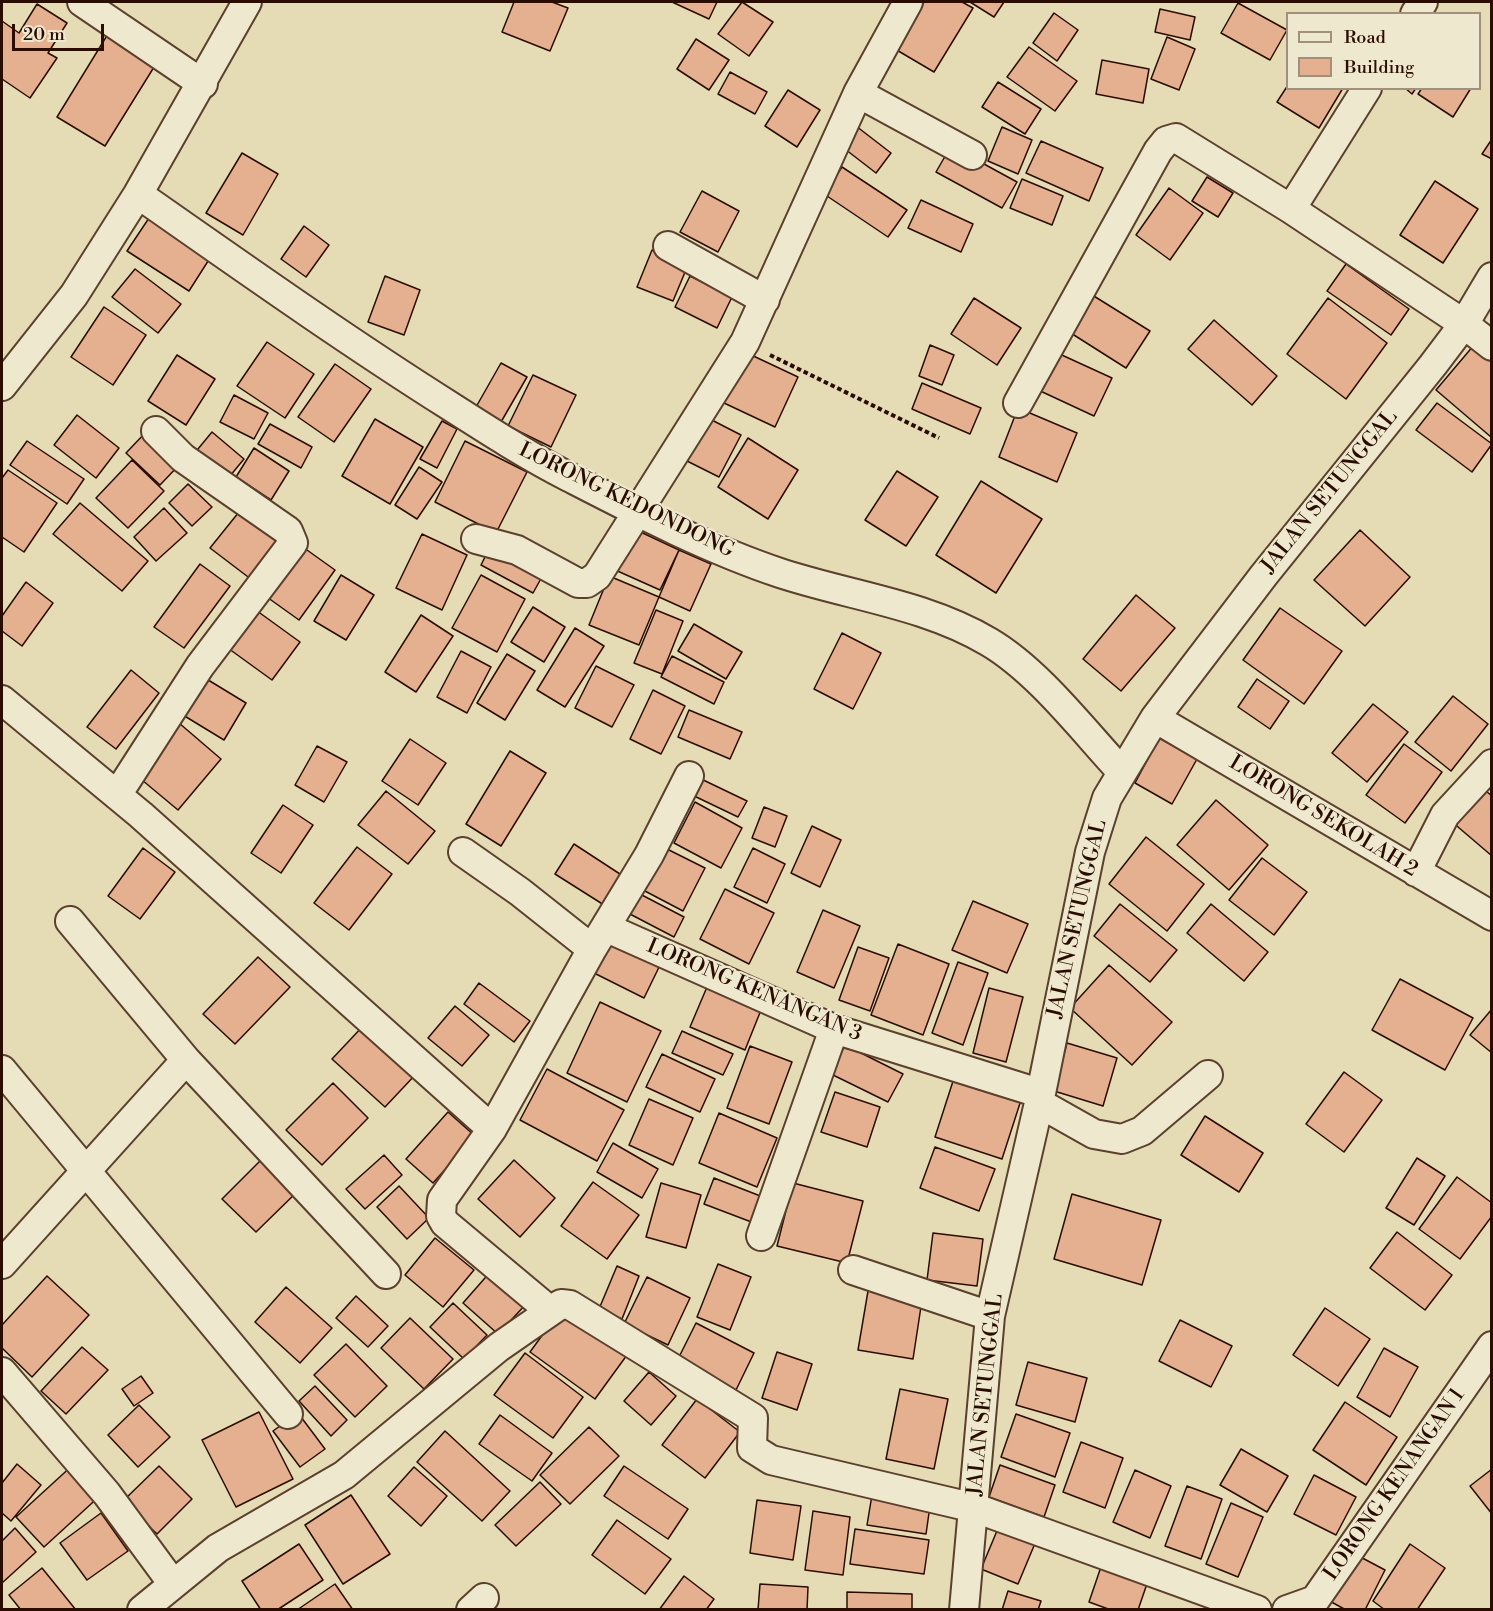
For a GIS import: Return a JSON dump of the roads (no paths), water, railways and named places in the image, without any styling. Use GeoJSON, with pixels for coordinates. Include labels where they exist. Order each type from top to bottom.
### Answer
{"type":"FeatureCollection","features":[{"type":"Feature","properties":{"kind":"street"},"geometry":{"type":"LineString","coordinates":[[82,2],[203,84]]}},
{"type":"Feature","properties":{"kind":"street"},"geometry":{"type":"LineString","coordinates":[[2,387],[74,295],[138,194],[203,84],[247,2]]}},
{"type":"Feature","properties":{"kind":"street"},"geometry":{"type":"LineString","coordinates":[[476,539],[517,550],[578,583],[587,583],[597,576],[745,342],[858,93],[908,2]]}},
{"type":"Feature","properties":{"kind":"street"},"geometry":{"type":"LineString","coordinates":[[1291,209],[1367,90]]}},
{"type":"Feature","properties":{"kind":"street"},"geometry":{"type":"LineString","coordinates":[[858,93],[972,154]]}},
{"type":"Feature","properties":{"kind":"street"},"geometry":{"type":"LineString","coordinates":[[1018,403],[1158,151],[1166,141],[1176,138],[1183,140],[1291,209],[1464,324],[1491,346]]}},
{"type":"Feature","properties":{"kind":"street","name":"LORONG KEDONDONG"},"geometry":{"type":"LineString","coordinates":[[138,194],[374,358],[526,453],[639,512],[772,570],[906,607],[962,627],[992,644],[1021,667],[1121,771]]}},
{"type":"Feature","properties":{"kind":"street"},"geometry":{"type":"LineString","coordinates":[[668,246],[765,300]]}},
{"type":"Feature","properties":{"kind":"street","name":"JALAN SETUNGGAL"},"geometry":{"type":"LineString","coordinates":[[964,1610],[975,1508],[990,1316],[1039,1098],[1095,828],[1121,771],[1155,718],[1263,575],[1464,324],[1491,277]]}},
{"type":"Feature","properties":{"kind":"street"},"geometry":{"type":"LineString","coordinates":[[117,795],[200,666],[293,543],[288,531],[183,458],[156,430]]}},
{"type":"Feature","properties":{"kind":"street"},"geometry":{"type":"LineString","coordinates":[[2,700],[117,795],[492,1129]]}},
{"type":"Feature","properties":{"kind":"street","name":"LORONG SEKOLAH 2"},"geometry":{"type":"LineString","coordinates":[[1155,718],[1491,916]]}},
{"type":"Feature","properties":{"kind":"street"},"geometry":{"type":"LineString","coordinates":[[1416,872],[1445,815],[1491,764]]}},
{"type":"Feature","properties":{"kind":"street"},"geometry":{"type":"LineString","coordinates":[[549,1310],[446,1223],[441,1216],[442,1200],[492,1129],[689,776]]}},
{"type":"Feature","properties":{"kind":"street","name":"LORONG KENANGAN 3"},"geometry":{"type":"LineString","coordinates":[[463,852],[520,892],[600,939],[834,1029],[1039,1098],[1094,1134],[1122,1139],[1142,1131],[1208,1075]]}},
{"type":"Feature","properties":{"kind":"street"},"geometry":{"type":"LineString","coordinates":[[70,921],[186,1060],[386,1274]]}},
{"type":"Feature","properties":{"kind":"street"},"geometry":{"type":"LineString","coordinates":[[761,1236],[834,1029]]}},
{"type":"Feature","properties":{"kind":"street"},"geometry":{"type":"LineString","coordinates":[[2,1264],[186,1060]]}},
{"type":"Feature","properties":{"kind":"street"},"geometry":{"type":"LineString","coordinates":[[2,1070],[84,1172],[288,1413]]}},
{"type":"Feature","properties":{"kind":"street"},"geometry":{"type":"LineString","coordinates":[[853,1270],[990,1316]]}},
{"type":"Feature","properties":{"kind":"street"},"geometry":{"type":"LineString","coordinates":[[142,1610],[218,1548],[344,1475],[499,1347],[549,1310],[561,1304],[570,1305],[755,1420],[752,1449],[771,1460],[975,1508],[1257,1610]]}},
{"type":"Feature","properties":{"kind":"street","name":"LORONG KENANGAN 1"},"geometry":{"type":"LineString","coordinates":[[1287,1610],[1315,1600],[1491,1346]]}},
{"type":"Feature","properties":{"kind":"street"},"geometry":{"type":"LineString","coordinates":[[2,1372],[107,1494],[173,1584]]}}]}
